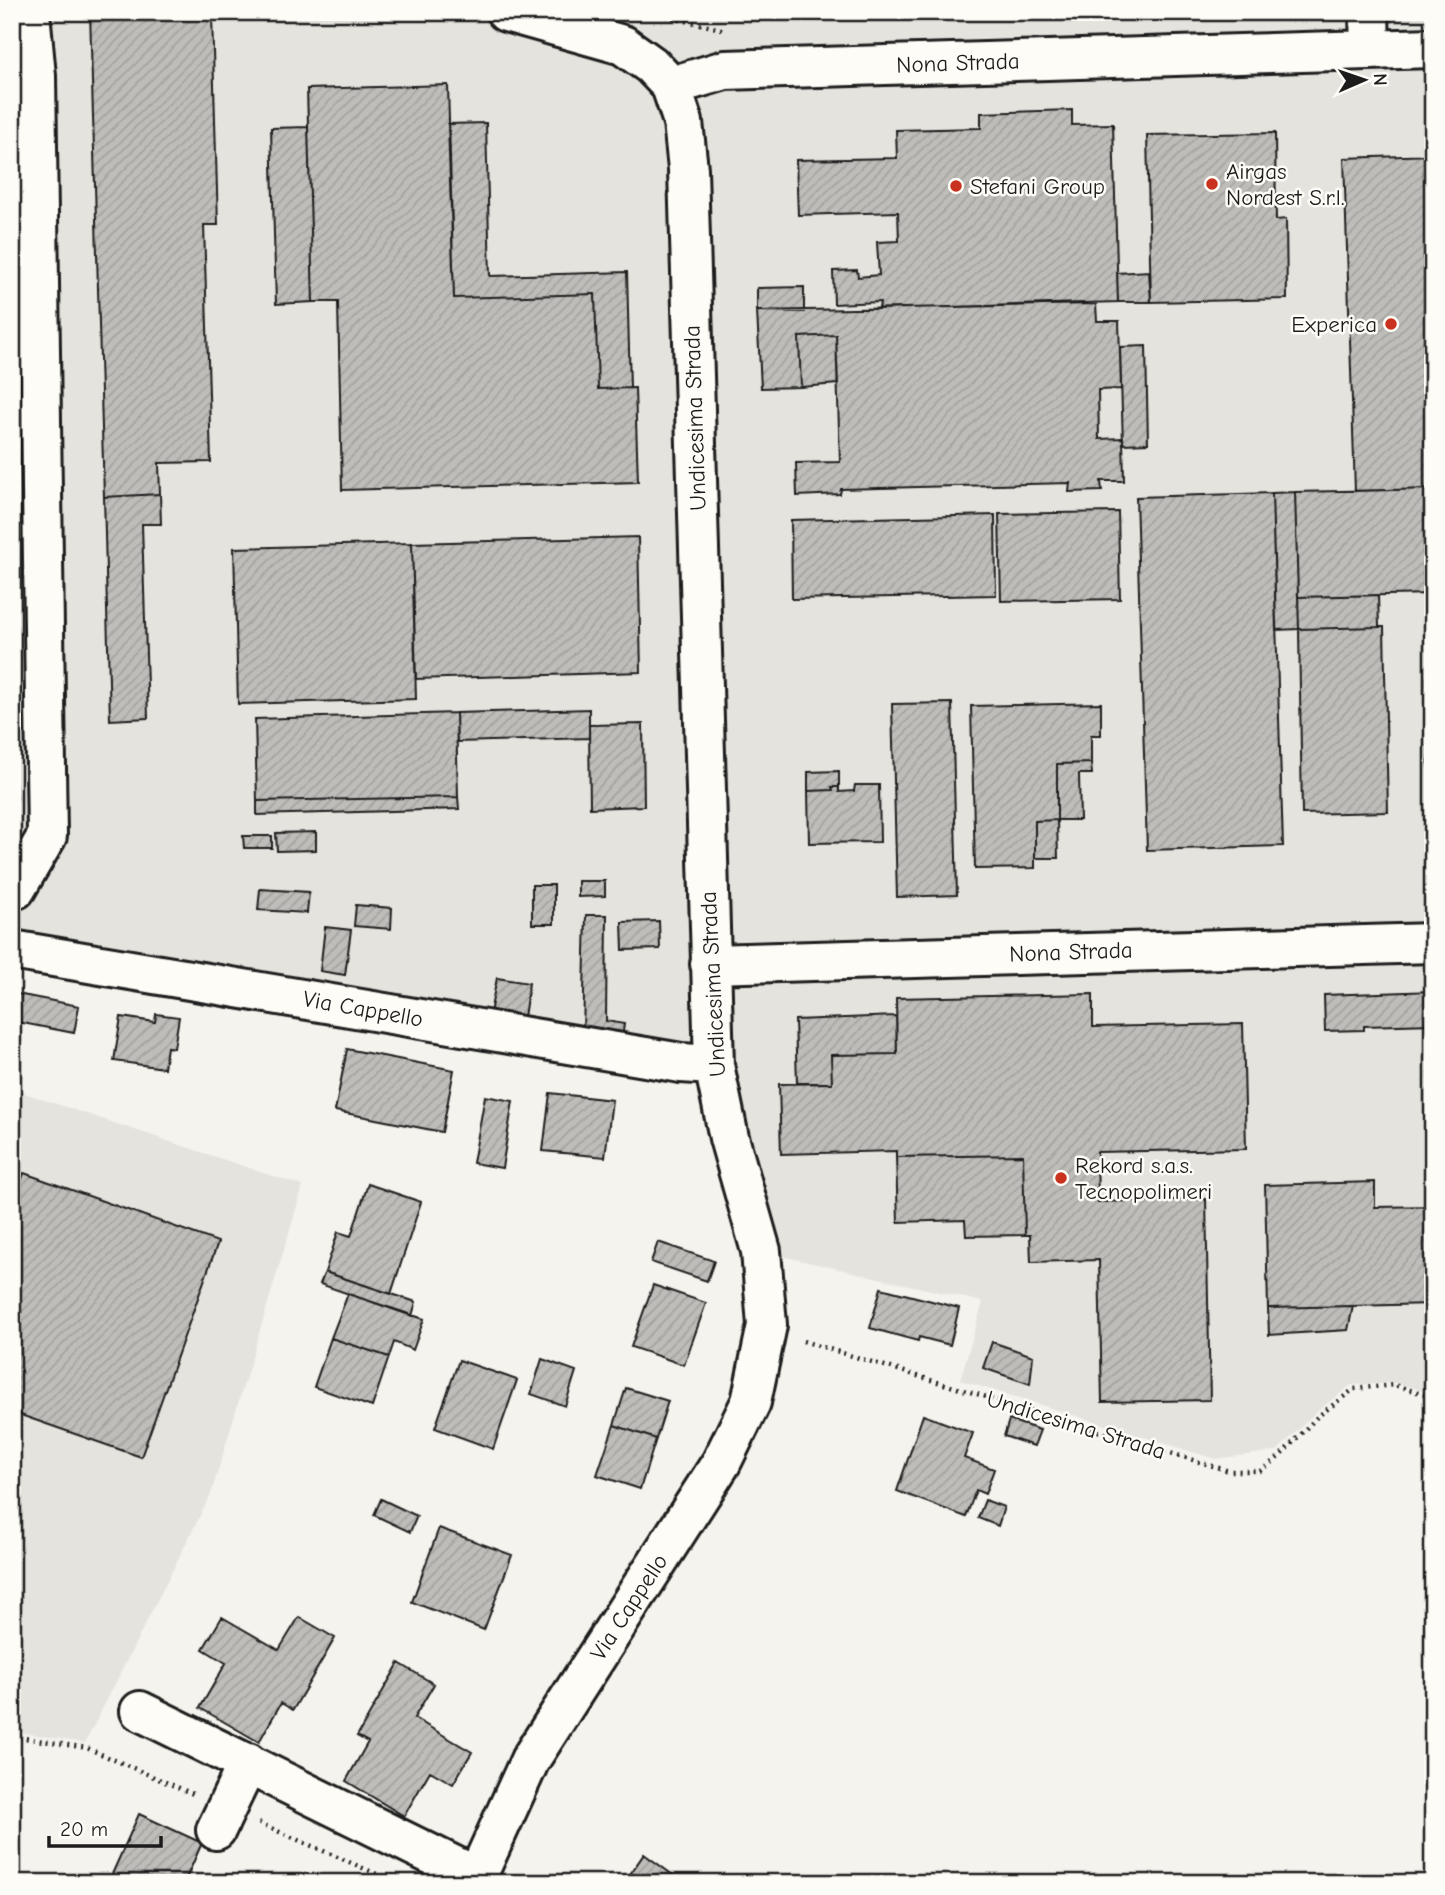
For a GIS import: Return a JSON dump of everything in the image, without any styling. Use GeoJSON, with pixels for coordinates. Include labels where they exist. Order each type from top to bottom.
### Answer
{"type":"FeatureCollection","features":[{"type":"Feature","properties":{"kind":"street"},"geometry":{"type":"LineString","coordinates":[[12,890],[16,889],[47,836],[36,76],[30,12]]}},
{"type":"Feature","properties":{"kind":"street"},"geometry":{"type":"LineString","coordinates":[[506,12],[623,45],[651,65],[671,86]]}},
{"type":"Feature","properties":{"kind":"street"},"geometry":{"type":"LineString","coordinates":[[1369,12],[1370,50]]}},
{"type":"Feature","properties":{"kind":"street","name":"Nona Strada"},"geometry":{"type":"LineString","coordinates":[[671,86],[725,70],[1433,48]]}},
{"type":"Feature","properties":{"kind":"street","name":"Undicesima Strada"},"geometry":{"type":"LineString","coordinates":[[671,86],[682,122],[688,169],[714,1065],[729,1138],[761,1251],[767,1325]]}},
{"type":"Feature","properties":{"kind":"street","name":"Nona Strada"},"geometry":{"type":"LineString","coordinates":[[710,964],[1433,943]]}},
{"type":"Feature","properties":{"kind":"street","name":"Via Cappello"},"geometry":{"type":"LineString","coordinates":[[12,950],[681,1063],[714,1065]]}},
{"type":"Feature","properties":{"kind":"street","name":"Via Cappello"},"geometry":{"type":"LineString","coordinates":[[475,1880],[530,1760],[721,1463],[751,1402],[767,1325]]}},
{"type":"Feature","properties":{"kind":"street"},"geometry":{"type":"LineString","coordinates":[[140,1711],[248,1763],[475,1880]]}},
{"type":"Feature","properties":{"kind":"street"},"geometry":{"type":"LineString","coordinates":[[216,1829],[248,1763]]}},
{"type":"Feature","properties":{"kind":"path"},"geometry":{"type":"LineString","coordinates":[[645,12],[733,31]]}},
{"type":"Feature","properties":{"kind":"path","name":"Undicesima Strada"},"geometry":{"type":"LineString","coordinates":[[767,1325],[813,1346],[1229,1471],[1260,1471],[1280,1456],[1317,1417],[1354,1389],[1394,1385],[1433,1397]]}},
{"type":"Feature","properties":{"kind":"shaded area"},"geometry":{"type":"Polygon","coordinates":[[[12,12],[1433,12],[1433,1393],[1395,1383],[1351,1385],[1315,1413],[1277,1451],[1215,1459],[960,1380],[983,1302],[756,1250],[714,1082],[12,950],[12,12]]]}},
{"type":"Feature","properties":{"kind":"shaded area"},"geometry":{"type":"Polygon","coordinates":[[[12,1089],[303,1186],[211,1494],[85,1743],[12,1731],[12,1089]]]}},
{"type":"Feature","properties":{"kind":"building"},"geometry":{"type":"Polygon","coordinates":[[[90,12],[151,12],[151,18],[212,15],[218,225],[204,225],[211,462],[159,463],[160,494],[104,497],[90,12]]]}},
{"type":"Feature","properties":{"kind":"building"},"geometry":{"type":"Polygon","coordinates":[[[448,85],[454,298],[595,294],[598,389],[635,388],[638,482],[342,490],[338,302],[313,302],[307,89],[448,85]]]}},
{"type":"Feature","properties":{"kind":"building","name":"Stefani Group"},"geometry":{"type":"Polygon","coordinates":[[[1072,110],[1072,125],[1113,124],[1118,302],[879,309],[880,302],[834,304],[833,271],[857,270],[858,277],[879,275],[877,242],[899,241],[898,212],[798,215],[796,160],[897,158],[896,130],[981,128],[981,113],[1072,110]]]}},
{"type":"Feature","properties":{"kind":"building"},"geometry":{"type":"Polygon","coordinates":[[[486,123],[490,276],[627,272],[630,388],[598,389],[595,294],[454,298],[448,124],[486,123]]]}},
{"type":"Feature","properties":{"kind":"building"},"geometry":{"type":"Polygon","coordinates":[[[308,127],[313,302],[276,304],[271,128],[308,127]]]}},
{"type":"Feature","properties":{"kind":"building","name":"Airgas Nordest S.r.l."},"geometry":{"type":"Polygon","coordinates":[[[1275,133],[1276,220],[1286,219],[1287,299],[1151,302],[1147,135],[1275,133]]]}},
{"type":"Feature","properties":{"kind":"building","name":"Experica"},"geometry":{"type":"Polygon","coordinates":[[[1433,155],[1433,489],[1355,491],[1344,158],[1433,155]]]}},
{"type":"Feature","properties":{"kind":"building"},"geometry":{"type":"Polygon","coordinates":[[[1149,271],[1151,302],[1118,302],[1117,273],[1149,271]]]}},
{"type":"Feature","properties":{"kind":"building"},"geometry":{"type":"Polygon","coordinates":[[[804,287],[804,312],[757,311],[757,288],[804,287]]]}},
{"type":"Feature","properties":{"kind":"building"},"geometry":{"type":"Polygon","coordinates":[[[1096,304],[1097,321],[1119,321],[1121,389],[1098,390],[1099,439],[1123,438],[1124,481],[1101,481],[1102,491],[1069,492],[1070,483],[841,489],[840,494],[797,496],[796,463],[840,462],[836,335],[799,337],[801,387],[761,388],[757,311],[1096,304]]]}},
{"type":"Feature","properties":{"kind":"building"},"geometry":{"type":"Polygon","coordinates":[[[836,335],[838,384],[801,387],[799,337],[836,335]]]}},
{"type":"Feature","properties":{"kind":"building"},"geometry":{"type":"Polygon","coordinates":[[[1146,346],[1148,443],[1123,444],[1120,347],[1146,346]]]}},
{"type":"Feature","properties":{"kind":"building"},"geometry":{"type":"Polygon","coordinates":[[[1433,489],[1433,594],[1298,597],[1295,492],[1433,489]]]}},
{"type":"Feature","properties":{"kind":"building"},"geometry":{"type":"Polygon","coordinates":[[[1295,492],[1299,629],[1276,630],[1272,493],[1295,492]]]}},
{"type":"Feature","properties":{"kind":"building"},"geometry":{"type":"Polygon","coordinates":[[[1272,493],[1283,846],[1147,850],[1136,497],[1272,493]]]}},
{"type":"Feature","properties":{"kind":"building"},"geometry":{"type":"Polygon","coordinates":[[[160,494],[161,524],[142,524],[148,718],[110,720],[104,497],[160,494]]]}},
{"type":"Feature","properties":{"kind":"building"},"geometry":{"type":"Polygon","coordinates":[[[1118,512],[1120,599],[1001,601],[999,514],[1118,512]]]}},
{"type":"Feature","properties":{"kind":"building"},"geometry":{"type":"Polygon","coordinates":[[[995,515],[996,595],[792,599],[791,520],[995,515]]]}},
{"type":"Feature","properties":{"kind":"building"},"geometry":{"type":"Polygon","coordinates":[[[638,537],[641,672],[416,679],[412,543],[638,537]]]}},
{"type":"Feature","properties":{"kind":"building"},"geometry":{"type":"Polygon","coordinates":[[[412,543],[416,699],[238,704],[234,548],[412,543]]]}},
{"type":"Feature","properties":{"kind":"building"},"geometry":{"type":"Polygon","coordinates":[[[1378,595],[1379,627],[1299,629],[1298,597],[1378,595]]]}},
{"type":"Feature","properties":{"kind":"building"},"geometry":{"type":"Polygon","coordinates":[[[1384,627],[1388,812],[1302,814],[1299,629],[1384,627]]]}},
{"type":"Feature","properties":{"kind":"building"},"geometry":{"type":"Polygon","coordinates":[[[1427,678],[1433,678],[1433,823],[1430,823],[1427,678]]]}},
{"type":"Feature","properties":{"kind":"building"},"geometry":{"type":"Polygon","coordinates":[[[952,703],[957,895],[897,897],[892,704],[952,703]]]}},
{"type":"Feature","properties":{"kind":"building"},"geometry":{"type":"Polygon","coordinates":[[[1101,703],[1101,735],[1091,735],[1091,763],[1057,764],[1057,820],[1035,821],[1035,868],[975,869],[971,706],[1101,703]]]}},
{"type":"Feature","properties":{"kind":"building"},"geometry":{"type":"Polygon","coordinates":[[[589,709],[589,738],[457,742],[456,713],[589,709]]]}},
{"type":"Feature","properties":{"kind":"building"},"geometry":{"type":"Polygon","coordinates":[[[456,713],[458,797],[257,801],[255,719],[456,713]]]}},
{"type":"Feature","properties":{"kind":"building"},"geometry":{"type":"Polygon","coordinates":[[[643,724],[644,806],[590,808],[589,725],[643,724]]]}},
{"type":"Feature","properties":{"kind":"building"},"geometry":{"type":"Polygon","coordinates":[[[12,762],[17,798],[12,814],[12,762]]]}},
{"type":"Feature","properties":{"kind":"building"},"geometry":{"type":"Polygon","coordinates":[[[1091,763],[1092,774],[1079,774],[1080,820],[1057,820],[1057,764],[1091,763]]]}},
{"type":"Feature","properties":{"kind":"building"},"geometry":{"type":"Polygon","coordinates":[[[839,771],[839,787],[832,787],[833,790],[808,791],[808,772],[839,771]]]}},
{"type":"Feature","properties":{"kind":"building"},"geometry":{"type":"Polygon","coordinates":[[[855,785],[879,785],[880,842],[809,843],[808,791],[833,790],[832,787],[839,787],[839,792],[854,791],[855,785]]]}},
{"type":"Feature","properties":{"kind":"building"},"geometry":{"type":"Polygon","coordinates":[[[458,797],[459,809],[257,815],[257,801],[458,797]]]}},
{"type":"Feature","properties":{"kind":"building"},"geometry":{"type":"Polygon","coordinates":[[[1057,820],[1058,858],[1035,858],[1035,821],[1057,820]]]}},
{"type":"Feature","properties":{"kind":"building"},"geometry":{"type":"Polygon","coordinates":[[[316,832],[316,850],[277,851],[276,833],[316,832]]]}},
{"type":"Feature","properties":{"kind":"building"},"geometry":{"type":"Polygon","coordinates":[[[243,836],[272,836],[272,848],[244,848],[243,836]]]}},
{"type":"Feature","properties":{"kind":"building"},"geometry":{"type":"Polygon","coordinates":[[[578,881],[605,881],[605,896],[578,897],[578,881]]]}},
{"type":"Feature","properties":{"kind":"building"},"geometry":{"type":"Polygon","coordinates":[[[532,885],[554,885],[554,924],[532,924],[532,885]]]}},
{"type":"Feature","properties":{"kind":"building"},"geometry":{"type":"Polygon","coordinates":[[[260,889],[309,892],[307,913],[258,910],[260,889]]]}},
{"type":"Feature","properties":{"kind":"building"},"geometry":{"type":"Polygon","coordinates":[[[356,905],[392,908],[391,929],[354,926],[356,905]]]}},
{"type":"Feature","properties":{"kind":"building"},"geometry":{"type":"Polygon","coordinates":[[[586,915],[607,915],[606,1021],[624,1024],[622,1039],[583,1033],[586,915]]]}},
{"type":"Feature","properties":{"kind":"building"},"geometry":{"type":"Polygon","coordinates":[[[659,921],[660,949],[623,950],[622,922],[659,921]]]}},
{"type":"Feature","properties":{"kind":"building"},"geometry":{"type":"Polygon","coordinates":[[[325,927],[351,930],[345,975],[320,971],[325,927]]]}},
{"type":"Feature","properties":{"kind":"building"},"geometry":{"type":"Polygon","coordinates":[[[497,978],[529,983],[523,1024],[489,1018],[497,978]]]}},
{"type":"Feature","properties":{"kind":"building"},"geometry":{"type":"Polygon","coordinates":[[[1433,991],[1433,1024],[1364,1026],[1364,1030],[1325,1031],[1324,995],[1433,991]]]}},
{"type":"Feature","properties":{"kind":"building"},"geometry":{"type":"Polygon","coordinates":[[[12,993],[79,1006],[74,1033],[12,1021],[12,993]]]}},
{"type":"Feature","properties":{"kind":"building","name":"Rekord s.a.s. Tecnopolimeri"},"geometry":{"type":"Polygon","coordinates":[[[1093,994],[1093,1027],[1243,1024],[1246,1149],[1097,1152],[1098,1202],[1206,1199],[1210,1400],[1102,1402],[1099,1260],[1031,1262],[1030,1235],[1025,1235],[1023,1155],[896,1157],[896,1151],[781,1154],[779,1084],[832,1083],[831,1055],[897,1054],[896,998],[1093,994]]]}},
{"type":"Feature","properties":{"kind":"building"},"geometry":{"type":"Polygon","coordinates":[[[156,1014],[179,1017],[174,1048],[167,1047],[164,1068],[114,1061],[121,1017],[155,1022],[156,1014]]]}},
{"type":"Feature","properties":{"kind":"building"},"geometry":{"type":"Polygon","coordinates":[[[896,1016],[897,1054],[831,1055],[832,1083],[797,1083],[795,1020],[896,1016]]]}},
{"type":"Feature","properties":{"kind":"building"},"geometry":{"type":"Polygon","coordinates":[[[347,1049],[454,1070],[442,1132],[335,1111],[347,1049]]]}},
{"type":"Feature","properties":{"kind":"building"},"geometry":{"type":"Polygon","coordinates":[[[1429,1072],[1433,1072],[1433,1206],[1429,1072]]]}},
{"type":"Feature","properties":{"kind":"building"},"geometry":{"type":"Polygon","coordinates":[[[550,1093],[612,1100],[605,1157],[543,1151],[550,1093]]]}},
{"type":"Feature","properties":{"kind":"building"},"geometry":{"type":"Polygon","coordinates":[[[485,1096],[513,1101],[502,1168],[473,1163],[485,1096]]]}},
{"type":"Feature","properties":{"kind":"building"},"geometry":{"type":"Polygon","coordinates":[[[1023,1155],[1025,1235],[966,1236],[965,1220],[898,1222],[896,1157],[1023,1155]]]}},
{"type":"Feature","properties":{"kind":"building"},"geometry":{"type":"Polygon","coordinates":[[[24,1173],[218,1242],[141,1457],[12,1412],[12,1206],[24,1173]]]}},
{"type":"Feature","properties":{"kind":"building"},"geometry":{"type":"Polygon","coordinates":[[[1375,1182],[1375,1207],[1433,1206],[1433,1304],[1268,1308],[1265,1185],[1375,1182]]]}},
{"type":"Feature","properties":{"kind":"building"},"geometry":{"type":"Polygon","coordinates":[[[368,1184],[421,1202],[391,1294],[325,1272],[338,1232],[351,1236],[368,1184]]]}},
{"type":"Feature","properties":{"kind":"building"},"geometry":{"type":"Polygon","coordinates":[[[658,1242],[714,1261],[707,1281],[651,1262],[658,1242]]]}},
{"type":"Feature","properties":{"kind":"building"},"geometry":{"type":"Polygon","coordinates":[[[325,1272],[416,1302],[412,1316],[320,1284],[325,1272]]]}},
{"type":"Feature","properties":{"kind":"building"},"geometry":{"type":"Polygon","coordinates":[[[653,1285],[706,1303],[684,1365],[631,1347],[653,1285]]]}},
{"type":"Feature","properties":{"kind":"building"},"geometry":{"type":"Polygon","coordinates":[[[881,1288],[959,1308],[950,1345],[919,1337],[918,1341],[870,1328],[881,1288]]]}},
{"type":"Feature","properties":{"kind":"building"},"geometry":{"type":"Polygon","coordinates":[[[348,1294],[424,1319],[413,1350],[394,1342],[389,1357],[331,1338],[348,1294]]]}},
{"type":"Feature","properties":{"kind":"building"},"geometry":{"type":"Polygon","coordinates":[[[1353,1306],[1348,1330],[1269,1335],[1268,1308],[1353,1306]]]}},
{"type":"Feature","properties":{"kind":"building"},"geometry":{"type":"Polygon","coordinates":[[[331,1338],[389,1357],[372,1407],[314,1387],[331,1338]]]}},
{"type":"Feature","properties":{"kind":"building"},"geometry":{"type":"Polygon","coordinates":[[[992,1342],[1033,1356],[1030,1384],[983,1368],[992,1342]]]}},
{"type":"Feature","properties":{"kind":"building"},"geometry":{"type":"Polygon","coordinates":[[[542,1359],[576,1371],[565,1406],[531,1394],[542,1359]]]}},
{"type":"Feature","properties":{"kind":"building"},"geometry":{"type":"Polygon","coordinates":[[[459,1360],[517,1380],[493,1449],[435,1428],[459,1360]]]}},
{"type":"Feature","properties":{"kind":"building"},"geometry":{"type":"Polygon","coordinates":[[[626,1388],[668,1401],[656,1439],[614,1425],[626,1388]]]}},
{"type":"Feature","properties":{"kind":"building"},"geometry":{"type":"Polygon","coordinates":[[[923,1415],[973,1433],[964,1458],[994,1469],[985,1494],[976,1490],[966,1517],[897,1491],[923,1415]]]}},
{"type":"Feature","properties":{"kind":"building"},"geometry":{"type":"Polygon","coordinates":[[[1009,1420],[1040,1430],[1034,1446],[1004,1436],[1009,1420]]]}},
{"type":"Feature","properties":{"kind":"building"},"geometry":{"type":"Polygon","coordinates":[[[614,1425],[656,1439],[640,1489],[597,1475],[614,1425]]]}},
{"type":"Feature","properties":{"kind":"building"},"geometry":{"type":"Polygon","coordinates":[[[381,1499],[417,1516],[410,1532],[374,1515],[381,1499]]]}},
{"type":"Feature","properties":{"kind":"building"},"geometry":{"type":"Polygon","coordinates":[[[985,1500],[1004,1507],[998,1526],[978,1518],[985,1500]]]}},
{"type":"Feature","properties":{"kind":"building"},"geometry":{"type":"Polygon","coordinates":[[[439,1528],[512,1555],[484,1630],[412,1602],[439,1528]]]}},
{"type":"Feature","properties":{"kind":"building"},"geometry":{"type":"Polygon","coordinates":[[[222,1617],[279,1650],[299,1617],[335,1638],[293,1710],[281,1703],[259,1742],[200,1708],[226,1663],[203,1649],[222,1617]]]}},
{"type":"Feature","properties":{"kind":"building"},"geometry":{"type":"Polygon","coordinates":[[[399,1663],[434,1684],[414,1718],[472,1752],[453,1784],[430,1771],[404,1816],[346,1781],[368,1742],[357,1736],[399,1663]]]}},
{"type":"Feature","properties":{"kind":"building"},"geometry":{"type":"Polygon","coordinates":[[[139,1814],[202,1843],[184,1883],[108,1883],[139,1814]]]}},
{"type":"Feature","properties":{"kind":"building"},"geometry":{"type":"Polygon","coordinates":[[[644,1854],[684,1883],[624,1883],[644,1854]]]}},
{"type":"Feature","properties":{"kind":"place","name":"Airgas Nordest S.r.l."},"geometry":{"type":"Point","coordinates":[1212,184]}},
{"type":"Feature","properties":{"kind":"place","name":"Stefani Group"},"geometry":{"type":"Point","coordinates":[956,186]}},
{"type":"Feature","properties":{"kind":"place","name":"Experica"},"geometry":{"type":"Point","coordinates":[1391,324]}},
{"type":"Feature","properties":{"kind":"place","name":"Rekord s.a.s. Tecnopolimeri"},"geometry":{"type":"Point","coordinates":[1061,1178]}}]}
